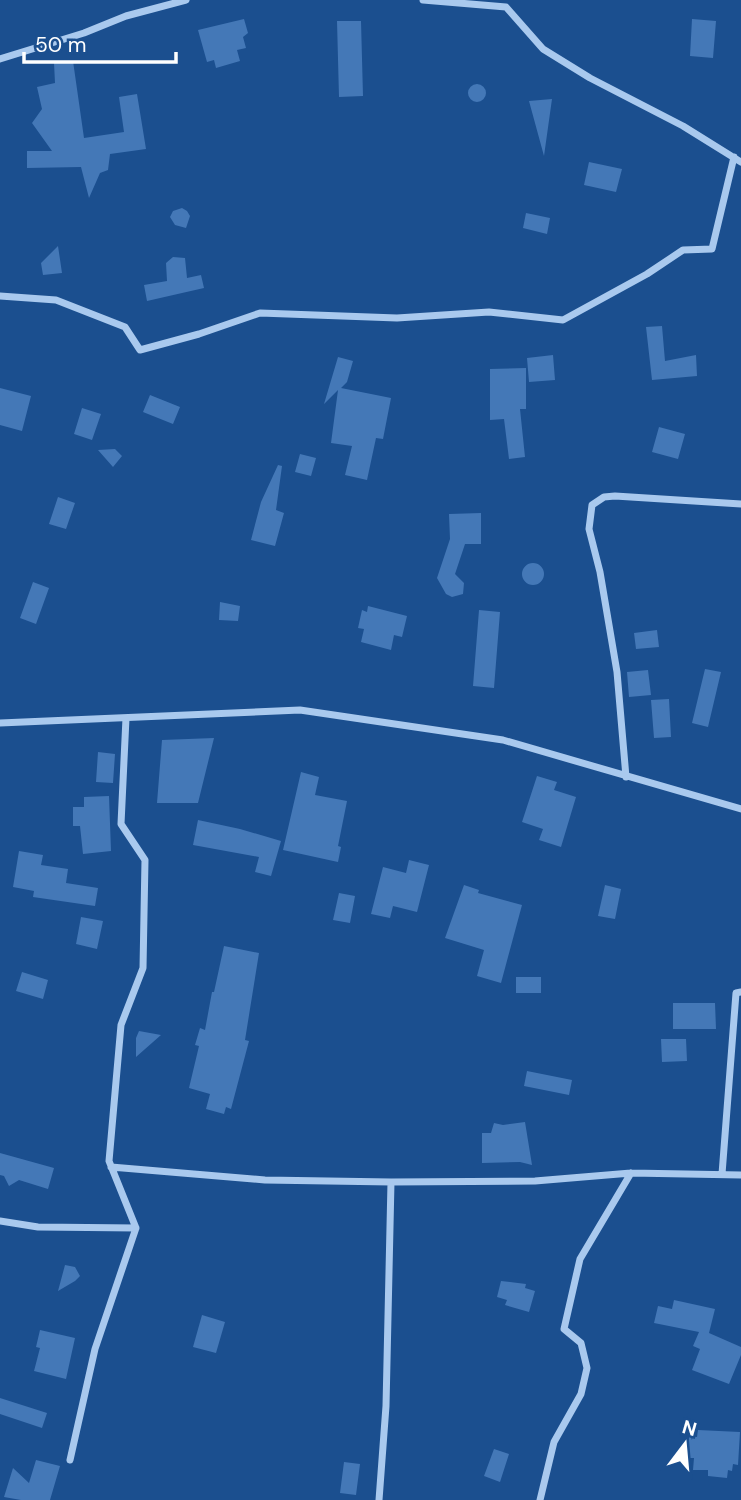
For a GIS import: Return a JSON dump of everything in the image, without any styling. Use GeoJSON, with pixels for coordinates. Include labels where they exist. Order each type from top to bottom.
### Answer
{"type":"FeatureCollection","features":[{"type":"Feature","properties":{"kind":"street"},"geometry":{"type":"LineString","coordinates":[[0,59],[84,33],[126,16],[186,0]]}},
{"type":"Feature","properties":{"kind":"street"},"geometry":{"type":"LineString","coordinates":[[423,0],[506,7]]}},
{"type":"Feature","properties":{"kind":"street"},"geometry":{"type":"LineString","coordinates":[[0,296],[56,300],[125,327],[140,350],[260,313],[397,318],[489,312],[563,320],[647,274],[683,250],[712,248],[737,159],[543,49],[500,0]]}},
{"type":"Feature","properties":{"kind":"street"},"geometry":{"type":"LineString","coordinates":[[626,777],[617,672],[600,572],[589,529],[592,505],[604,497],[615,496],[741,504]]}},
{"type":"Feature","properties":{"kind":"street"},"geometry":{"type":"LineString","coordinates":[[0,723],[300,710],[503,740],[741,809]]}},
{"type":"Feature","properties":{"kind":"street"},"geometry":{"type":"LineString","coordinates":[[71,1460],[95,1349],[135,1228],[108,1161],[121,1025],[143,968],[145,860],[121,824],[126,718]]}},
{"type":"Feature","properties":{"kind":"street"},"geometry":{"type":"LineString","coordinates":[[722,1174],[736,993],[741,992]]}},
{"type":"Feature","properties":{"kind":"street"},"geometry":{"type":"LineString","coordinates":[[111,1167],[265,1181],[535,1181],[631,1173],[741,1175]]}},
{"type":"Feature","properties":{"kind":"street"},"geometry":{"type":"LineString","coordinates":[[540,1500],[554,1443],[581,1394],[587,1368],[581,1343],[564,1329],[575,1275],[586,1246],[631,1173]]}},
{"type":"Feature","properties":{"kind":"street"},"geometry":{"type":"LineString","coordinates":[[379,1500],[386,1406],[391,1182]]}},
{"type":"Feature","properties":{"kind":"street"},"geometry":{"type":"LineString","coordinates":[[0,1221],[38,1227],[135,1228]]}},
{"type":"Feature","properties":{"kind":"building"},"geometry":{"type":"Polygon","coordinates":[[[244,19],[248,33],[243,37],[246,48],[237,50],[240,61],[216,68],[214,60],[207,62],[198,30],[244,19]]]}},
{"type":"Feature","properties":{"kind":"building"},"geometry":{"type":"Polygon","coordinates":[[[692,19],[716,21],[713,58],[690,56],[692,19]]]}},
{"type":"Feature","properties":{"kind":"building"},"geometry":{"type":"Polygon","coordinates":[[[337,21],[361,21],[363,96],[339,97],[337,21]]]}},
{"type":"Feature","properties":{"kind":"building"},"geometry":{"type":"Polygon","coordinates":[[[73,61],[84,138],[124,132],[119,97],[137,94],[146,149],[110,154],[108,170],[100,173],[89,198],[81,167],[27,168],[27,151],[52,151],[32,123],[42,109],[37,87],[55,83],[54,63],[73,61]]]}},
{"type":"Feature","properties":{"kind":"building"},"geometry":{"type":"Polygon","coordinates":[[[473,84],[481,84],[486,93],[484,100],[473,102],[468,97],[468,89],[473,84]]]}},
{"type":"Feature","properties":{"kind":"building"},"geometry":{"type":"Polygon","coordinates":[[[552,99],[544,156],[529,101],[552,99]]]}},
{"type":"Feature","properties":{"kind":"building"},"geometry":{"type":"Polygon","coordinates":[[[589,162],[622,169],[616,192],[584,185],[589,162]]]}},
{"type":"Feature","properties":{"kind":"building"},"geometry":{"type":"Polygon","coordinates":[[[182,208],[190,216],[186,228],[175,225],[170,217],[173,211],[182,208]]]}},
{"type":"Feature","properties":{"kind":"building"},"geometry":{"type":"Polygon","coordinates":[[[526,213],[550,218],[547,234],[523,228],[526,213]]]}},
{"type":"Feature","properties":{"kind":"building"},"geometry":{"type":"Polygon","coordinates":[[[58,246],[62,273],[43,275],[41,263],[58,246]]]}},
{"type":"Feature","properties":{"kind":"building"},"geometry":{"type":"Polygon","coordinates":[[[173,257],[185,258],[187,278],[201,275],[204,288],[147,301],[144,285],[167,281],[166,263],[173,257]]]}},
{"type":"Feature","properties":{"kind":"building"},"geometry":{"type":"Polygon","coordinates":[[[662,326],[665,361],[696,355],[697,376],[652,380],[646,327],[662,326]]]}},
{"type":"Feature","properties":{"kind":"building"},"geometry":{"type":"Polygon","coordinates":[[[553,355],[555,380],[529,382],[527,358],[553,355]]]}},
{"type":"Feature","properties":{"kind":"building"},"geometry":{"type":"Polygon","coordinates":[[[338,357],[353,361],[347,382],[341,388],[391,398],[383,439],[376,438],[367,480],[345,475],[352,446],[331,443],[338,390],[324,404],[338,357]]]}},
{"type":"Feature","properties":{"kind":"building"},"geometry":{"type":"Polygon","coordinates":[[[526,368],[526,409],[520,409],[525,457],[509,459],[504,419],[490,420],[490,369],[526,368]]]}},
{"type":"Feature","properties":{"kind":"building"},"geometry":{"type":"Polygon","coordinates":[[[0,388],[31,396],[22,431],[0,425],[0,388]]]}},
{"type":"Feature","properties":{"kind":"building"},"geometry":{"type":"Polygon","coordinates":[[[150,395],[180,407],[173,424],[143,412],[150,395]]]}},
{"type":"Feature","properties":{"kind":"building"},"geometry":{"type":"Polygon","coordinates":[[[82,408],[101,414],[92,440],[74,434],[82,408]]]}},
{"type":"Feature","properties":{"kind":"building"},"geometry":{"type":"Polygon","coordinates":[[[659,427],[685,434],[678,459],[652,452],[659,427]]]}},
{"type":"Feature","properties":{"kind":"building"},"geometry":{"type":"Polygon","coordinates":[[[115,449],[122,456],[113,467],[98,450],[115,449]]]}},
{"type":"Feature","properties":{"kind":"building"},"geometry":{"type":"Polygon","coordinates":[[[300,454],[316,458],[311,476],[295,472],[300,454]]]}},
{"type":"Feature","properties":{"kind":"building"},"geometry":{"type":"Polygon","coordinates":[[[278,465],[282,466],[276,510],[284,513],[275,546],[251,540],[261,502],[278,465]]]}},
{"type":"Feature","properties":{"kind":"building"},"geometry":{"type":"Polygon","coordinates":[[[58,497],[75,503],[66,529],[49,524],[58,497]]]}},
{"type":"Feature","properties":{"kind":"building"},"geometry":{"type":"Polygon","coordinates":[[[481,513],[481,544],[465,544],[455,574],[464,583],[463,594],[452,597],[446,594],[437,578],[450,539],[449,514],[481,513]]]}},
{"type":"Feature","properties":{"kind":"building"},"geometry":{"type":"Polygon","coordinates":[[[533,563],[541,566],[544,574],[541,582],[533,585],[525,582],[522,574],[525,566],[533,563]]]}},
{"type":"Feature","properties":{"kind":"building"},"geometry":{"type":"Polygon","coordinates":[[[33,582],[49,588],[36,624],[20,618],[33,582]]]}},
{"type":"Feature","properties":{"kind":"building"},"geometry":{"type":"Polygon","coordinates":[[[220,602],[240,606],[238,621],[219,620],[220,602]]]}},
{"type":"Feature","properties":{"kind":"building"},"geometry":{"type":"Polygon","coordinates":[[[368,606],[407,616],[402,637],[394,635],[391,650],[361,642],[364,629],[358,628],[362,610],[367,612],[368,606]]]}},
{"type":"Feature","properties":{"kind":"building"},"geometry":{"type":"Polygon","coordinates":[[[479,610],[500,612],[494,688],[473,686],[479,610]]]}},
{"type":"Feature","properties":{"kind":"building"},"geometry":{"type":"Polygon","coordinates":[[[657,630],[659,647],[636,649],[634,633],[657,630]]]}},
{"type":"Feature","properties":{"kind":"building"},"geometry":{"type":"Polygon","coordinates":[[[705,669],[721,672],[708,727],[692,723],[705,669]]]}},
{"type":"Feature","properties":{"kind":"building"},"geometry":{"type":"Polygon","coordinates":[[[648,670],[651,695],[629,697],[627,672],[648,670]]]}},
{"type":"Feature","properties":{"kind":"building"},"geometry":{"type":"Polygon","coordinates":[[[669,699],[671,737],[654,738],[651,700],[669,699]]]}},
{"type":"Feature","properties":{"kind":"building"},"geometry":{"type":"Polygon","coordinates":[[[214,738],[198,803],[157,803],[162,740],[214,738]]]}},
{"type":"Feature","properties":{"kind":"building"},"geometry":{"type":"Polygon","coordinates":[[[98,752],[115,754],[113,783],[96,782],[98,752]]]}},
{"type":"Feature","properties":{"kind":"building"},"geometry":{"type":"Polygon","coordinates":[[[301,772],[319,777],[315,795],[347,801],[338,846],[341,847],[338,862],[283,850],[301,772]]]}},
{"type":"Feature","properties":{"kind":"building"},"geometry":{"type":"Polygon","coordinates":[[[537,776],[557,782],[554,790],[576,797],[561,847],[539,840],[543,829],[522,822],[537,776]]]}},
{"type":"Feature","properties":{"kind":"building"},"geometry":{"type":"Polygon","coordinates":[[[109,796],[111,851],[83,854],[80,826],[73,826],[73,807],[84,807],[84,797],[109,796]]]}},
{"type":"Feature","properties":{"kind":"building"},"geometry":{"type":"Polygon","coordinates":[[[198,820],[281,841],[271,876],[255,872],[259,857],[193,845],[198,820]]]}},
{"type":"Feature","properties":{"kind":"building"},"geometry":{"type":"Polygon","coordinates":[[[19,851],[43,855],[41,865],[68,869],[66,883],[98,888],[95,906],[33,897],[34,891],[13,887],[19,851]]]}},
{"type":"Feature","properties":{"kind":"building"},"geometry":{"type":"Polygon","coordinates":[[[409,860],[429,865],[417,912],[393,906],[390,918],[371,914],[383,867],[406,873],[409,860]]]}},
{"type":"Feature","properties":{"kind":"building"},"geometry":{"type":"Polygon","coordinates":[[[464,885],[479,890],[478,893],[522,905],[501,983],[477,976],[484,950],[445,938],[464,885]]]}},
{"type":"Feature","properties":{"kind":"building"},"geometry":{"type":"Polygon","coordinates":[[[605,885],[621,889],[615,919],[598,916],[605,885]]]}},
{"type":"Feature","properties":{"kind":"building"},"geometry":{"type":"Polygon","coordinates":[[[339,893],[355,896],[350,923],[333,920],[339,893]]]}},
{"type":"Feature","properties":{"kind":"building"},"geometry":{"type":"Polygon","coordinates":[[[81,917],[103,921],[97,949],[76,944],[81,917]]]}},
{"type":"Feature","properties":{"kind":"building"},"geometry":{"type":"Polygon","coordinates":[[[224,946],[259,953],[245,1040],[249,1041],[231,1109],[226,1107],[224,1114],[206,1109],[210,1094],[189,1088],[199,1046],[195,1045],[200,1028],[205,1030],[224,946]]]}},
{"type":"Feature","properties":{"kind":"building"},"geometry":{"type":"Polygon","coordinates":[[[22,972],[48,980],[43,999],[16,991],[22,972]]]}},
{"type":"Feature","properties":{"kind":"building"},"geometry":{"type":"Polygon","coordinates":[[[516,977],[541,977],[541,993],[516,993],[516,977]]]}},
{"type":"Feature","properties":{"kind":"building"},"geometry":{"type":"Polygon","coordinates":[[[673,1003],[715,1003],[716,1029],[673,1029],[673,1003]]]}},
{"type":"Feature","properties":{"kind":"building"},"geometry":{"type":"Polygon","coordinates":[[[139,1031],[161,1035],[136,1057],[136,1038],[139,1031]]]}},
{"type":"Feature","properties":{"kind":"building"},"geometry":{"type":"Polygon","coordinates":[[[661,1039],[686,1039],[687,1061],[662,1062],[661,1039]]]}},
{"type":"Feature","properties":{"kind":"building"},"geometry":{"type":"Polygon","coordinates":[[[527,1071],[572,1080],[569,1095],[524,1086],[527,1071]]]}},
{"type":"Feature","properties":{"kind":"building"},"geometry":{"type":"Polygon","coordinates":[[[525,1122],[532,1165],[520,1162],[482,1163],[482,1133],[491,1133],[494,1123],[503,1125],[525,1122]]]}},
{"type":"Feature","properties":{"kind":"building"},"geometry":{"type":"Polygon","coordinates":[[[0,1153],[54,1168],[48,1189],[19,1180],[9,1186],[4,1176],[0,1175],[0,1153]]]}},
{"type":"Feature","properties":{"kind":"building"},"geometry":{"type":"Polygon","coordinates":[[[65,1265],[75,1267],[80,1276],[58,1291],[65,1265]]]}},
{"type":"Feature","properties":{"kind":"building"},"geometry":{"type":"Polygon","coordinates":[[[501,1281],[526,1284],[525,1288],[535,1291],[529,1312],[505,1305],[507,1300],[497,1297],[501,1281]]]}},
{"type":"Feature","properties":{"kind":"building"},"geometry":{"type":"Polygon","coordinates":[[[674,1300],[715,1309],[709,1333],[741,1347],[741,1355],[729,1384],[692,1370],[700,1349],[693,1346],[699,1332],[654,1323],[658,1306],[672,1309],[674,1300]]]}},
{"type":"Feature","properties":{"kind":"building"},"geometry":{"type":"Polygon","coordinates":[[[202,1315],[225,1322],[216,1353],[193,1347],[202,1315]]]}},
{"type":"Feature","properties":{"kind":"building"},"geometry":{"type":"Polygon","coordinates":[[[40,1330],[75,1338],[66,1379],[34,1371],[40,1348],[36,1347],[40,1330]]]}},
{"type":"Feature","properties":{"kind":"building"},"geometry":{"type":"Polygon","coordinates":[[[0,1398],[47,1413],[42,1428],[0,1414],[0,1398]]]}},
{"type":"Feature","properties":{"kind":"building"},"geometry":{"type":"Polygon","coordinates":[[[698,1430],[740,1432],[738,1465],[733,1464],[732,1471],[728,1470],[727,1478],[708,1476],[708,1470],[693,1470],[694,1458],[687,1458],[689,1436],[697,1437],[698,1430]]]}},
{"type":"Feature","properties":{"kind":"building"},"geometry":{"type":"Polygon","coordinates":[[[494,1449],[509,1454],[500,1482],[484,1476],[494,1449]]]}},
{"type":"Feature","properties":{"kind":"building"},"geometry":{"type":"Polygon","coordinates":[[[36,1460],[60,1466],[50,1500],[4,1497],[13,1468],[29,1483],[36,1460]]]}},
{"type":"Feature","properties":{"kind":"building"},"geometry":{"type":"Polygon","coordinates":[[[344,1462],[360,1464],[356,1495],[340,1493],[344,1462]]]}}]}
